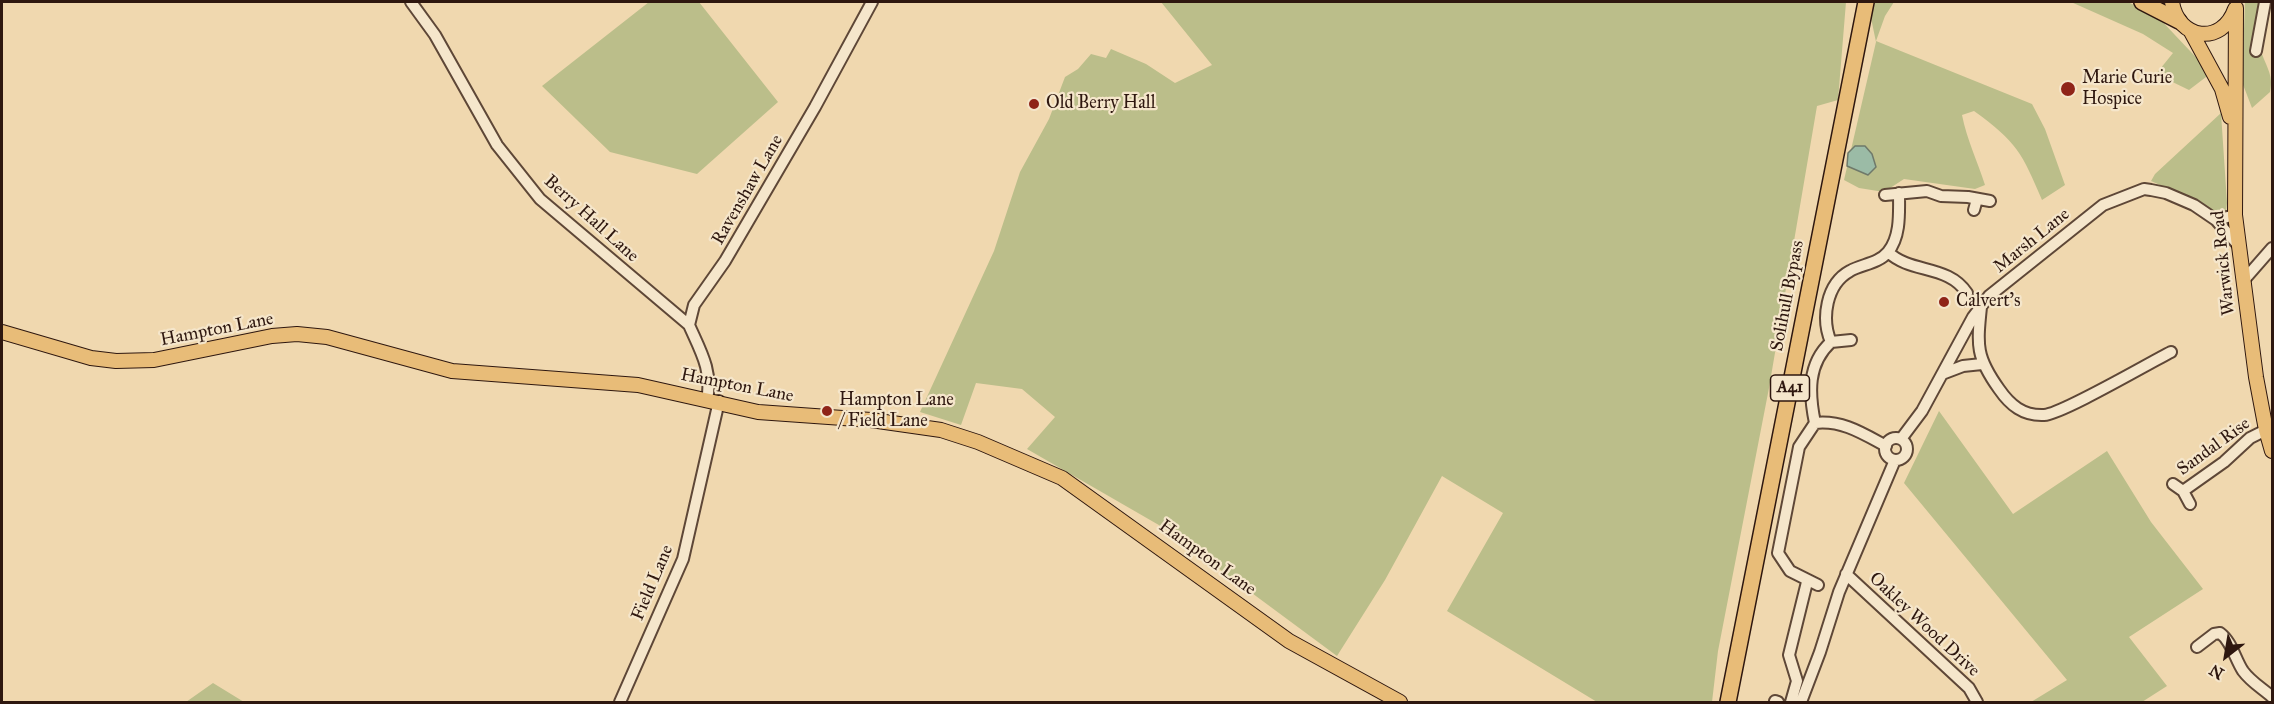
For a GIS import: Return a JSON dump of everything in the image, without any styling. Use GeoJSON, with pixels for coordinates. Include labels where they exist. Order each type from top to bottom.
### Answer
{"type":"FeatureCollection","features":[{"type":"Feature","properties":{"kind":"highway","name":"Solihull Bypass"},"geometry":{"type":"LineString","coordinates":[[1851,73],[1857,2]]}},
{"type":"Feature","properties":{"kind":"highway","name":"Solihull Bypass"},"geometry":{"type":"LineString","coordinates":[[1728,702],[1866,2]]}},
{"type":"Feature","properties":{"kind":"highway"},"geometry":{"type":"LineString","coordinates":[[2142,2],[2184,26]]}},
{"type":"Feature","properties":{"kind":"main road","name":"Warwick Road"},"geometry":{"type":"LineString","coordinates":[[2172,2],[2222,89],[2235,140]]}},
{"type":"Feature","properties":{"kind":"main road","name":"Warwick Road"},"geometry":{"type":"LineString","coordinates":[[2236,5],[2235,215],[2266,430],[2272,451]]}},
{"type":"Feature","properties":{"kind":"main road"},"geometry":{"type":"LineString","coordinates":[[2184,26],[2199,34],[2218,31],[2232,17],[2236,5]]}},
{"type":"Feature","properties":{"kind":"main road","name":"Hampton Lane"},"geometry":{"type":"LineString","coordinates":[[2,332],[91,358],[116,361],[154,360],[272,336],[297,334],[327,338],[452,371],[638,385],[713,400],[758,412],[871,420],[941,430],[1034,464],[1062,478],[1289,641],[1400,702]]}},
{"type":"Feature","properties":{"kind":"street","name":"Berry Hall Lane"},"geometry":{"type":"LineString","coordinates":[[411,2],[435,35],[497,145],[540,199],[689,325]]}},
{"type":"Feature","properties":{"kind":"street","name":"Ravenshaw Lane"},"geometry":{"type":"LineString","coordinates":[[689,325],[694,305],[725,261],[815,107],[872,2]]}},
{"type":"Feature","properties":{"kind":"street"},"geometry":{"type":"LineString","coordinates":[[2256,51],[2265,2]]}},
{"type":"Feature","properties":{"kind":"street","name":"Marsh Lane"},"geometry":{"type":"LineString","coordinates":[[1901,438],[1922,411],[1981,306],[1989,296],[2103,205],[2144,189],[2166,193],[2194,205],[2216,220],[2239,246]]}},
{"type":"Feature","properties":{"kind":"street"},"geometry":{"type":"LineString","coordinates":[[1885,195],[1927,190],[1941,196],[1990,201]]}},
{"type":"Feature","properties":{"kind":"street"},"geometry":{"type":"LineString","coordinates":[[1831,342],[1824,319],[1833,290],[1848,272],[1870,264],[1888,252],[1899,225],[1899,193]]}},
{"type":"Feature","properties":{"kind":"street"},"geometry":{"type":"LineString","coordinates":[[1974,210],[1977,199]]}},
{"type":"Feature","properties":{"kind":"street"},"geometry":{"type":"LineString","coordinates":[[2216,220],[2235,215]]}},
{"type":"Feature","properties":{"kind":"street"},"geometry":{"type":"LineString","coordinates":[[2244,280],[2272,248]]}},
{"type":"Feature","properties":{"kind":"street"},"geometry":{"type":"LineString","coordinates":[[1888,252],[1906,264],[1951,276],[1970,294]]}},
{"type":"Feature","properties":{"kind":"street"},"geometry":{"type":"LineString","coordinates":[[1981,306],[1978,338],[1982,364],[2009,403],[2022,411],[2045,415],[2171,352]]}},
{"type":"Feature","properties":{"kind":"street"},"geometry":{"type":"LineString","coordinates":[[689,325],[706,366],[713,400]]}},
{"type":"Feature","properties":{"kind":"street"},"geometry":{"type":"LineString","coordinates":[[1791,702],[1797,681],[1789,655],[1812,583],[1790,571],[1778,553],[1799,447],[1815,423],[1810,397],[1814,366],[1822,350],[1831,342],[1851,340]]}},
{"type":"Feature","properties":{"kind":"street"},"geometry":{"type":"LineString","coordinates":[[1942,374],[1963,366],[1982,364]]}},
{"type":"Feature","properties":{"kind":"street","name":"Field Lane"},"geometry":{"type":"LineString","coordinates":[[620,702],[683,559],[713,400]]}},
{"type":"Feature","properties":{"kind":"street"},"geometry":{"type":"LineString","coordinates":[[1815,423],[1839,422],[1886,446]]}},
{"type":"Feature","properties":{"kind":"street","name":"Sandal Rise"},"geometry":{"type":"LineString","coordinates":[[2183,491],[2224,462],[2250,438],[2266,430]]}},
{"type":"Feature","properties":{"kind":"street"},"geometry":{"type":"LineString","coordinates":[[1801,702],[1846,574],[1895,460],[1906,455],[1908,449],[1901,438],[1889,440],[1886,446],[1886,452],[1895,460]]}},
{"type":"Feature","properties":{"kind":"street","name":"Sandal Rise"},"geometry":{"type":"LineString","coordinates":[[2173,484],[2183,491],[2190,504]]}},
{"type":"Feature","properties":{"kind":"street","name":"Oakley Wood Drive"},"geometry":{"type":"LineString","coordinates":[[1846,574],[1969,688],[1977,702]]}},
{"type":"Feature","properties":{"kind":"street"},"geometry":{"type":"LineString","coordinates":[[2197,647],[2214,634],[2220,633],[2226,638],[2244,672],[2259,688],[2272,697]]}},
{"type":"Feature","properties":{"kind":"green space"},"geometry":{"type":"Polygon","coordinates":[[[649,2],[699,2],[778,102],[697,174],[610,152],[542,86],[649,2]]]}},
{"type":"Feature","properties":{"kind":"green space"},"geometry":{"type":"Polygon","coordinates":[[[1161,2],[1846,2],[1838,100],[1817,106],[1769,388],[1718,651],[1712,702],[1597,702],[1447,611],[1503,513],[1442,476],[1385,580],[1337,656],[1164,528],[1027,449],[1055,417],[1022,389],[976,383],[961,425],[920,412],[994,251],[1020,172],[1049,119],[1065,77],[1078,69],[1091,54],[1106,58],[1111,49],[1146,64],[1175,83],[1212,65],[1161,2]]]}},
{"type":"Feature","properties":{"kind":"green space"},"geometry":{"type":"Polygon","coordinates":[[[1874,2],[1894,2],[1885,16],[1876,41],[2032,104],[2045,129],[2065,185],[2042,200],[2017,150],[2000,131],[1974,111],[1962,115],[1985,185],[1975,189],[1904,179],[1884,192],[1859,188],[1844,180],[1876,42],[1871,18],[1874,2]]]}},
{"type":"Feature","properties":{"kind":"green space"},"geometry":{"type":"Polygon","coordinates":[[[2071,2],[2128,2],[2158,17],[2207,69],[2206,77],[2189,90],[2156,74],[2173,53],[2143,34],[2071,2]]]}},
{"type":"Feature","properties":{"kind":"green space"},"geometry":{"type":"Polygon","coordinates":[[[2245,2],[2260,2],[2257,19],[2258,37],[2271,80],[2270,92],[2252,108],[2242,82],[2245,2]]]}},
{"type":"Feature","properties":{"kind":"green space"},"geometry":{"type":"Polygon","coordinates":[[[2221,113],[2227,203],[2226,211],[2219,215],[2201,203],[2151,181],[2155,174],[2221,113]]]}},
{"type":"Feature","properties":{"kind":"green space"},"geometry":{"type":"Polygon","coordinates":[[[1939,411],[2013,514],[2107,451],[2151,522],[2203,589],[2129,637],[2167,686],[2142,702],[2031,702],[2067,680],[1904,483],[1939,411]]]}},
{"type":"Feature","properties":{"kind":"green space"},"geometry":{"type":"Polygon","coordinates":[[[213,683],[244,702],[186,702],[213,683]]]}},
{"type":"Feature","properties":{"kind":"shaded area"},"geometry":{"type":"Polygon","coordinates":[[[1855,146],[1865,146],[1872,154],[1876,167],[1868,175],[1847,166],[1848,153],[1855,146]]]}},
{"type":"Feature","properties":{"kind":"place","name":"Marie Curie Hospice"},"geometry":{"type":"Point","coordinates":[2068,89]}},
{"type":"Feature","properties":{"kind":"place","name":"Old Berry Hall"},"geometry":{"type":"Point","coordinates":[1034,104]}},
{"type":"Feature","properties":{"kind":"place","name":"Calvert's"},"geometry":{"type":"Point","coordinates":[1944,302]}},
{"type":"Feature","properties":{"kind":"place","name":"Hampton Lane / Field Lane"},"geometry":{"type":"Point","coordinates":[827,411]}}]}
